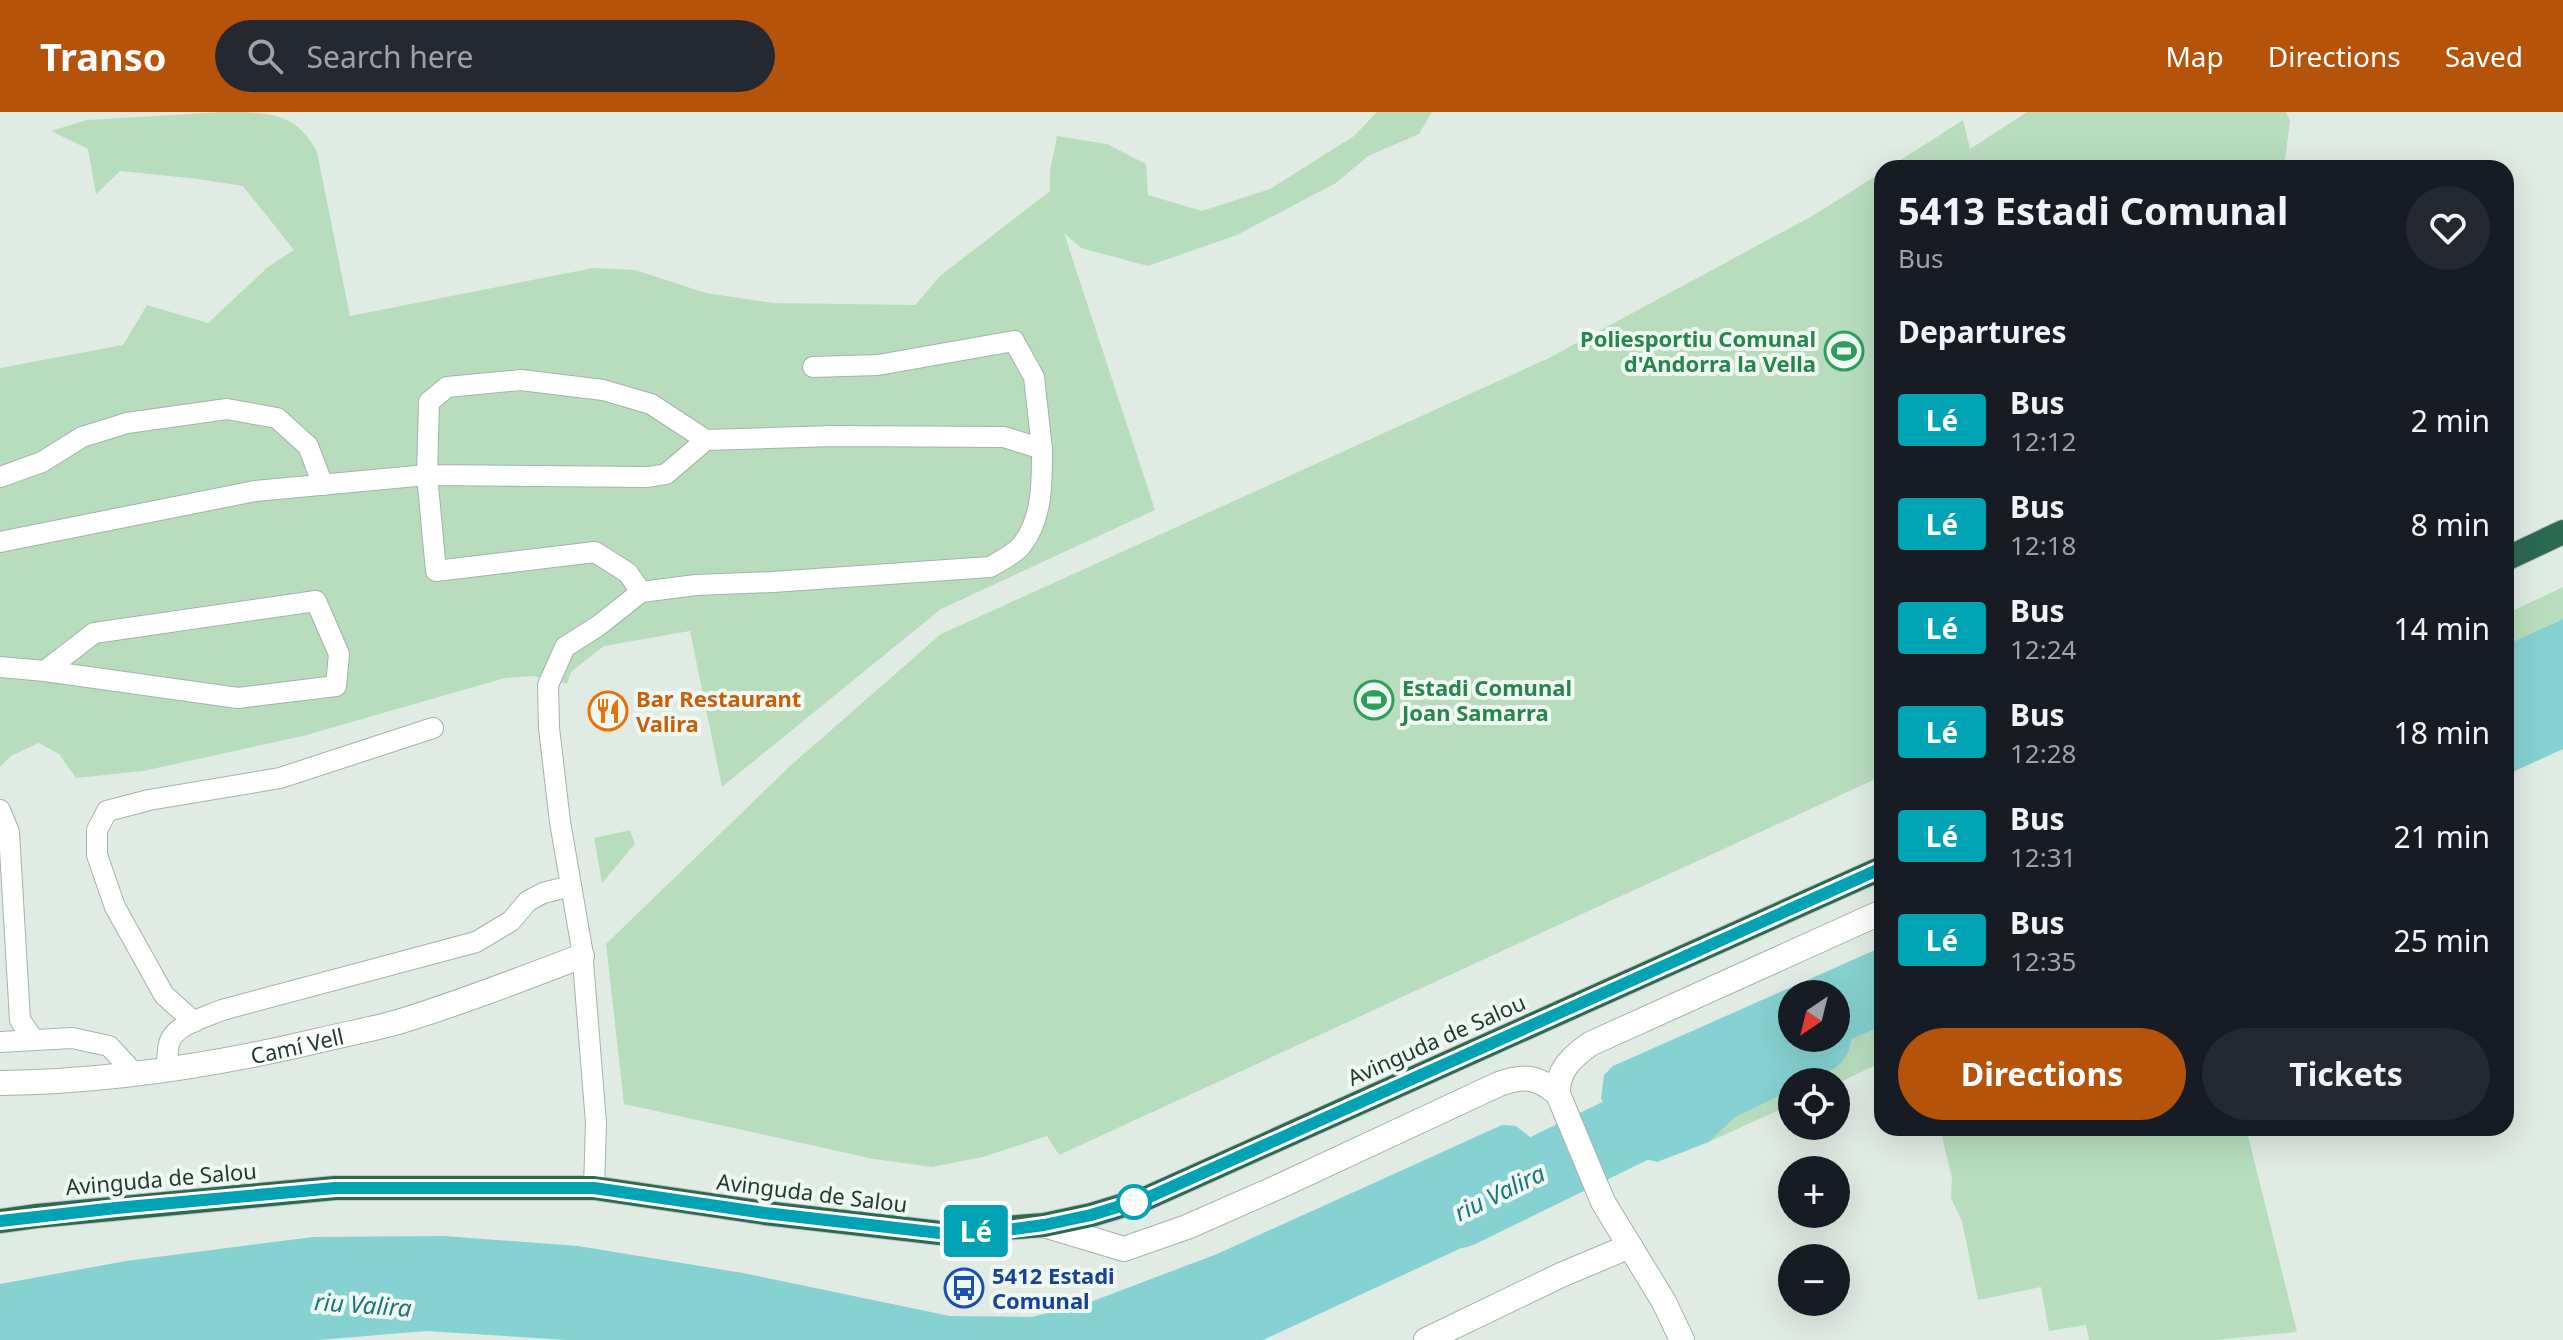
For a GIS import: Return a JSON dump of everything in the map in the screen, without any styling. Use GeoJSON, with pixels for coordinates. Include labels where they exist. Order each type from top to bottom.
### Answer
{"type":"FeatureCollection","features":[{"type":"Feature","properties":{"kind":"highway"},"geometry":{"type":"LineString","coordinates":[[2514,555],[2563,532]]}},
{"type":"Feature","properties":{"kind":"highway","name":"Avinguda de Salou"},"geometry":{"type":"LineString","coordinates":[[0,1221],[335,1188],[594,1188],[765,1213],[940,1233],[1044,1225],[1147,1198],[1874,872]]}},
{"type":"Feature","properties":{"kind":"street"},"geometry":{"type":"LineString","coordinates":[[1682,1340],[1664,1302],[1603,1202],[1558,1094],[1562,1071],[1572,1057],[1590,1044],[1874,916]]}},
{"type":"Feature","properties":{"kind":"street","name":"Camí Vell"},"geometry":{"type":"LineString","coordinates":[[0,1083],[65,1082],[135,1074],[280,1050],[396,1022],[582,956]]}},
{"type":"Feature","properties":{"kind":"street"},"geometry":{"type":"LineString","coordinates":[[1044,1225],[1124,1249],[1200,1221],[1518,1077],[1545,1083],[1558,1094]]}},
{"type":"Feature","properties":{"kind":"street"},"geometry":{"type":"LineString","coordinates":[[1426,1340],[1561,1275],[1630,1246]]}},
{"type":"Feature","properties":{"kind":"lane"},"geometry":{"type":"LineString","coordinates":[[594,1188],[596,1123],[582,956],[549,728],[548,685],[565,647],[641,592],[696,585],[990,567],[1019,548],[1028,535],[1043,492],[1034,377],[1014,341],[878,365],[813,367]]}},
{"type":"Feature","properties":{"kind":"lane"},"geometry":{"type":"LineString","coordinates":[[641,592],[628,573],[595,552],[436,571],[427,475],[429,402],[447,387],[521,380],[603,390],[651,404],[706,440],[833,436],[1004,437],[1042,449]]}},
{"type":"Feature","properties":{"kind":"lane"},"geometry":{"type":"LineString","coordinates":[[0,477],[42,462],[82,437],[127,423],[227,409],[277,418],[308,446],[323,485]]}},
{"type":"Feature","properties":{"kind":"lane"},"geometry":{"type":"LineString","coordinates":[[0,542],[255,491],[427,475],[648,477],[666,474],[706,440]]}},
{"type":"Feature","properties":{"kind":"lane"},"geometry":{"type":"LineString","coordinates":[[0,667],[238,698],[336,686],[339,654],[316,601],[94,633],[45,671]]}},
{"type":"Feature","properties":{"kind":"lane"},"geometry":{"type":"LineString","coordinates":[[194,1022],[164,995],[115,907],[97,855],[97,830],[107,811],[149,800],[280,778],[433,728]]}},
{"type":"Feature","properties":{"kind":"lane"},"geometry":{"type":"LineString","coordinates":[[0,810],[9,832],[20,1020],[34,1040]]}},
{"type":"Feature","properties":{"kind":"lane"},"geometry":{"type":"LineString","coordinates":[[167,1070],[169,1041],[175,1033],[194,1022],[222,1010],[476,942],[511,921],[528,901],[543,893],[571,886]]}},
{"type":"Feature","properties":{"kind":"lane"},"geometry":{"type":"LineString","coordinates":[[0,1042],[72,1038],[109,1046],[135,1074]]}},
{"type":"Feature","properties":{"kind":"green space"},"geometry":{"type":"Polygon","coordinates":[[[222,112],[279,117],[300,129],[309,139],[317,152],[350,316],[593,268],[635,270],[706,293],[773,303],[915,305],[940,276],[1050,191],[1050,171],[1057,136],[1107,144],[1146,164],[1148,195],[1202,211],[1270,189],[1354,136],[1377,112],[1432,112],[1419,134],[1368,156],[1336,183],[1237,235],[1148,266],[1081,248],[1064,233],[1155,510],[941,609],[722,787],[690,631],[604,646],[571,672],[567,684],[533,676],[505,678],[303,736],[143,771],[76,778],[59,754],[39,743],[11,756],[0,767],[0,368],[123,345],[147,305],[208,323],[268,267],[294,250],[243,186],[120,171],[96,194],[88,149],[51,131],[87,120],[222,112]]]}},
{"type":"Feature","properties":{"kind":"green space"},"geometry":{"type":"Polygon","coordinates":[[[2027,112],[2286,112],[2290,121],[2285,160],[1900,160],[1963,120],[1970,149],[2027,112]]]}},
{"type":"Feature","properties":{"kind":"green space","name":"Estadi Comunal Joan Samarra"},"geometry":{"type":"Polygon","coordinates":[[[1874,177],[1874,780],[1059,1155],[1047,1136],[983,1157],[932,1167],[874,1159],[624,1104],[606,944],[789,767],[941,634],[1549,358],[1814,215],[1874,177]]]}},
{"type":"Feature","properties":{"kind":"green space"},"geometry":{"type":"Polygon","coordinates":[[[2563,587],[2563,619],[2514,641],[2514,610],[2563,587]]]}},
{"type":"Feature","properties":{"kind":"green space"},"geometry":{"type":"Polygon","coordinates":[[[630,830],[635,844],[602,883],[594,838],[630,830]]]}},
{"type":"Feature","properties":{"kind":"green space"},"geometry":{"type":"Polygon","coordinates":[[[1874,1029],[1874,1066],[1850,1077],[1850,1068],[1797,1068],[1828,1052],[1850,1052],[1850,1040],[1874,1029]]]}},
{"type":"Feature","properties":{"kind":"green space"},"geometry":{"type":"Polygon","coordinates":[[[1778,1078],[1778,1110],[1709,1142],[1778,1078]]]}},
{"type":"Feature","properties":{"kind":"green space"},"geometry":{"type":"Polygon","coordinates":[[[1942,1136],[2248,1136],[2297,1332],[2214,1340],[2089,1340],[2086,1325],[2049,1331],[2041,1287],[1978,1300],[1962,1221],[1951,1198],[1952,1179],[1942,1136]]]}},
{"type":"Feature","properties":{"kind":"water"},"geometry":{"type":"Polygon","coordinates":[[[2563,619],[2563,749],[2514,771],[2514,641],[2563,619]]]}},
{"type":"Feature","properties":{"kind":"water"},"geometry":{"type":"Polygon","coordinates":[[[1874,951],[1874,1029],[1850,1040],[1850,980],[1807,980],[1874,951]]]}},
{"type":"Feature","properties":{"kind":"water"},"geometry":{"type":"Polygon","coordinates":[[[1778,993],[1778,1052],[1828,1052],[1797,1068],[1778,1068],[1778,1078],[1709,1142],[1657,1162],[1635,1156],[1624,1147],[1601,1098],[1604,1075],[1613,1066],[1778,993]]]}},
{"type":"Feature","properties":{"kind":"water"},"geometry":{"type":"Polygon","coordinates":[[[1502,1125],[1516,1126],[1545,1153],[1550,1186],[1539,1212],[1263,1340],[567,1340],[426,1331],[318,1340],[0,1340],[0,1284],[126,1261],[313,1237],[444,1236],[578,1246],[743,1273],[950,1316],[1032,1317],[1093,1301],[1217,1254],[1502,1125]]]}},
{"type":"Feature","properties":{"kind":"waterway","name":"riu Valira"},"geometry":{"type":"LineString","coordinates":[[1459,1212],[1786,1052]]}},
{"type":"Feature","properties":{"kind":"bus line","name":"Lé"},"geometry":{"type":"LineString","coordinates":[[0,1221],[335,1188],[594,1188],[688,1203],[940,1233],[1044,1225],[1147,1198],[1874,872]]}},
{"type":"Feature","properties":{"kind":"place","name":"Poliesportiu Comunal d'Andorra la Vella"},"geometry":{"type":"Point","coordinates":[1844,351]}},
{"type":"Feature","properties":{"kind":"place","name":"Estadi Comunal Joan Samarra"},"geometry":{"type":"Point","coordinates":[1374,700]}},
{"type":"Feature","properties":{"kind":"place","name":"Bar Restaurant Valira"},"geometry":{"type":"Point","coordinates":[608,711]}},
{"type":"Feature","properties":{"kind":"place","name":"5412 Estadi Comunal"},"geometry":{"type":"Point","coordinates":[964,1288]}}]}
